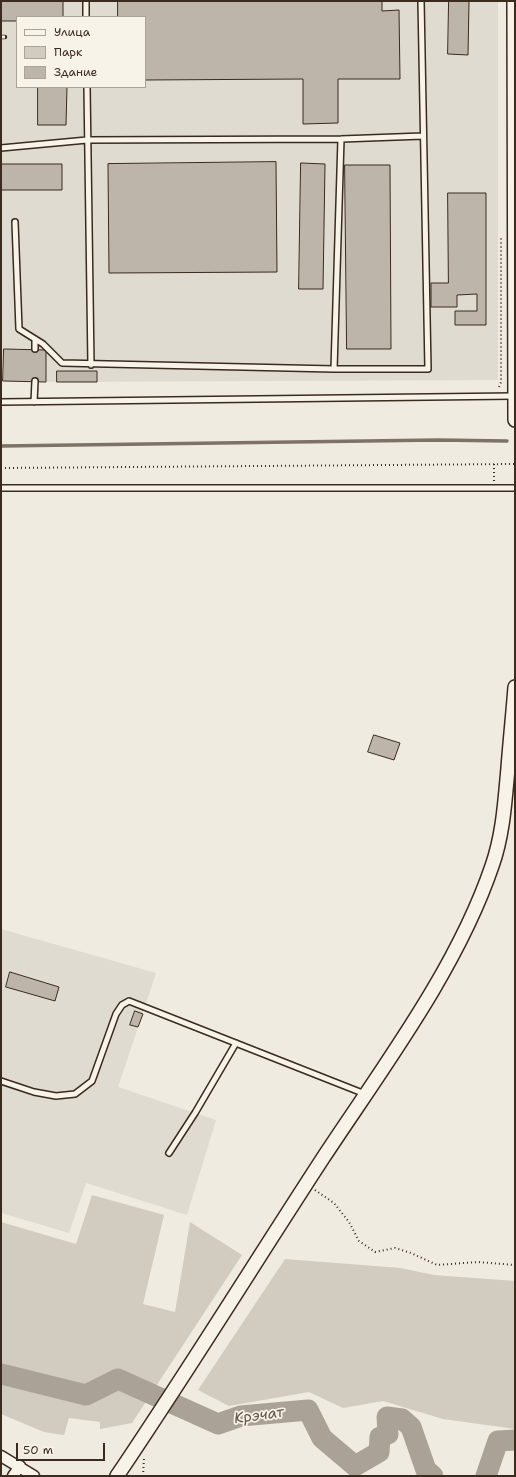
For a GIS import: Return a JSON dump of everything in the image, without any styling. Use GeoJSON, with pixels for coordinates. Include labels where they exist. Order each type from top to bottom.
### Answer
{"type":"FeatureCollection","features":[{"type":"Feature","properties":{"kind":"street"},"geometry":{"type":"LineString","coordinates":[[514,1],[515,420]]}},
{"type":"Feature","properties":{"kind":"street"},"geometry":{"type":"LineString","coordinates":[[117,1476],[306,1184],[419,1013],[458,944],[492,865],[501,831],[506,795],[515,687]]}},
{"type":"Feature","properties":{"kind":"street"},"geometry":{"type":"LineString","coordinates":[[1,1456],[20,1466],[34,1476]]}},
{"type":"Feature","properties":{"kind":"street"},"geometry":{"type":"LineString","coordinates":[[13,1476],[20,1466]]}},
{"type":"Feature","properties":{"kind":"lane"},"geometry":{"type":"LineString","coordinates":[[86,1],[86,16]]}},
{"type":"Feature","properties":{"kind":"lane"},"geometry":{"type":"LineString","coordinates":[[15,222],[19,329],[43,344],[62,363],[91,365],[334,369],[428,369],[421,1]]}},
{"type":"Feature","properties":{"kind":"lane"},"geometry":{"type":"LineString","coordinates":[[87,88],[91,365]]}},
{"type":"Feature","properties":{"kind":"lane"},"geometry":{"type":"LineString","coordinates":[[1,148],[87,140],[423,136]]}},
{"type":"Feature","properties":{"kind":"lane"},"geometry":{"type":"LineString","coordinates":[[334,369],[341,138]]}},
{"type":"Feature","properties":{"kind":"lane"},"geometry":{"type":"LineString","coordinates":[[35,339],[35,349]]}},
{"type":"Feature","properties":{"kind":"lane"},"geometry":{"type":"LineString","coordinates":[[34,402],[35,381]]}},
{"type":"Feature","properties":{"kind":"lane"},"geometry":{"type":"LineString","coordinates":[[1,402],[514,396]]}},
{"type":"Feature","properties":{"kind":"lane"},"geometry":{"type":"LineString","coordinates":[[1,488],[515,488]]}},
{"type":"Feature","properties":{"kind":"lane"},"geometry":{"type":"LineString","coordinates":[[1,1081],[34,1092],[56,1096],[75,1094],[92,1081],[116,1014],[122,1005],[129,1001],[365,1094]]}},
{"type":"Feature","properties":{"kind":"lane"},"geometry":{"type":"LineString","coordinates":[[169,1153],[195,1113],[236,1042]]}},
{"type":"Feature","properties":{"kind":"path"},"geometry":{"type":"LineString","coordinates":[[495,391],[499,388],[501,382],[501,231]]}},
{"type":"Feature","properties":{"kind":"path"},"geometry":{"type":"LineString","coordinates":[[494,464],[494,488]]}},
{"type":"Feature","properties":{"kind":"path"},"geometry":{"type":"LineString","coordinates":[[1,468],[515,464]]}},
{"type":"Feature","properties":{"kind":"path"},"geometry":{"type":"LineString","coordinates":[[306,1184],[334,1203],[349,1222],[359,1241],[375,1252],[395,1248],[411,1253],[437,1265],[478,1262],[515,1265]]}},
{"type":"Feature","properties":{"kind":"shaded area"},"geometry":{"type":"Polygon","coordinates":[[[1,1],[498,1],[498,380],[57,382],[1,380],[1,1]]]}},
{"type":"Feature","properties":{"kind":"shaded area"},"geometry":{"type":"Polygon","coordinates":[[[1,929],[156,973],[118,1087],[216,1120],[187,1215],[86,1183],[69,1233],[1,1213],[1,929]]]}},
{"type":"Feature","properties":{"kind":"green space"},"geometry":{"type":"Polygon","coordinates":[[[92,1195],[164,1215],[143,1304],[175,1312],[190,1222],[242,1255],[132,1423],[100,1429],[100,1422],[69,1418],[64,1435],[44,1432],[1,1414],[1,1222],[76,1244],[92,1195]]]}},
{"type":"Feature","properties":{"kind":"green space"},"geometry":{"type":"Polygon","coordinates":[[[285,1259],[400,1268],[434,1275],[515,1281],[515,1429],[443,1419],[383,1401],[343,1408],[309,1392],[229,1406],[198,1390],[285,1259]]]}},
{"type":"Feature","properties":{"kind":"building"},"geometry":{"type":"Polygon","coordinates":[[[1,1],[63,1],[63,16],[16,16],[16,21],[1,21],[1,1]]]}},
{"type":"Feature","properties":{"kind":"building"},"geometry":{"type":"Polygon","coordinates":[[[118,1],[382,1],[382,11],[399,10],[400,79],[338,79],[338,123],[303,124],[303,79],[146,80],[146,16],[118,16],[118,1]]]}},
{"type":"Feature","properties":{"kind":"building"},"geometry":{"type":"Polygon","coordinates":[[[449,1],[469,1],[468,55],[448,54],[449,1]]]}},
{"type":"Feature","properties":{"kind":"building"},"geometry":{"type":"Polygon","coordinates":[[[38,88],[67,88],[66,125],[38,125],[38,88]]]}},
{"type":"Feature","properties":{"kind":"building"},"geometry":{"type":"Polygon","coordinates":[[[276,162],[277,272],[109,273],[108,164],[276,162]]]}},
{"type":"Feature","properties":{"kind":"building"},"geometry":{"type":"Polygon","coordinates":[[[301,163],[325,164],[323,289],[299,289],[301,163]]]}},
{"type":"Feature","properties":{"kind":"building"},"geometry":{"type":"Polygon","coordinates":[[[1,164],[62,164],[62,190],[1,190],[1,164]]]}},
{"type":"Feature","properties":{"kind":"building"},"geometry":{"type":"Polygon","coordinates":[[[345,165],[390,165],[391,349],[347,349],[345,165]]]}},
{"type":"Feature","properties":{"kind":"building"},"geometry":{"type":"Polygon","coordinates":[[[448,193],[486,193],[486,325],[455,325],[455,311],[477,311],[477,294],[457,295],[457,307],[431,307],[431,283],[448,283],[448,193]]]}},
{"type":"Feature","properties":{"kind":"building"},"geometry":{"type":"Polygon","coordinates":[[[4,349],[46,350],[46,382],[3,381],[4,349]]]}},
{"type":"Feature","properties":{"kind":"building"},"geometry":{"type":"Polygon","coordinates":[[[57,371],[97,371],[97,382],[57,382],[57,371]]]}},
{"type":"Feature","properties":{"kind":"building"},"geometry":{"type":"Polygon","coordinates":[[[374,735],[400,743],[394,760],[368,752],[374,735]]]}},
{"type":"Feature","properties":{"kind":"building"},"geometry":{"type":"Polygon","coordinates":[[[10,972],[59,987],[55,1001],[6,987],[10,972]]]}},
{"type":"Feature","properties":{"kind":"building"},"geometry":{"type":"Polygon","coordinates":[[[135,1011],[143,1014],[138,1027],[130,1025],[135,1011]]]}},
{"type":"Feature","properties":{"kind":"waterway"},"geometry":{"type":"LineString","coordinates":[[1,446],[438,440],[507,441]]}},
{"type":"Feature","properties":{"kind":"waterway","name":"Крэчат"},"geometry":{"type":"LineString","coordinates":[[1,1374],[86,1395],[118,1379],[218,1424],[241,1416],[308,1410],[322,1438],[355,1466],[379,1452],[380,1437],[388,1434],[387,1417],[402,1419],[411,1427],[426,1470],[433,1476]]}},
{"type":"Feature","properties":{"kind":"waterway","name":"Крэчат"},"geometry":{"type":"LineString","coordinates":[[486,1476],[498,1441],[515,1440]]}}]}
